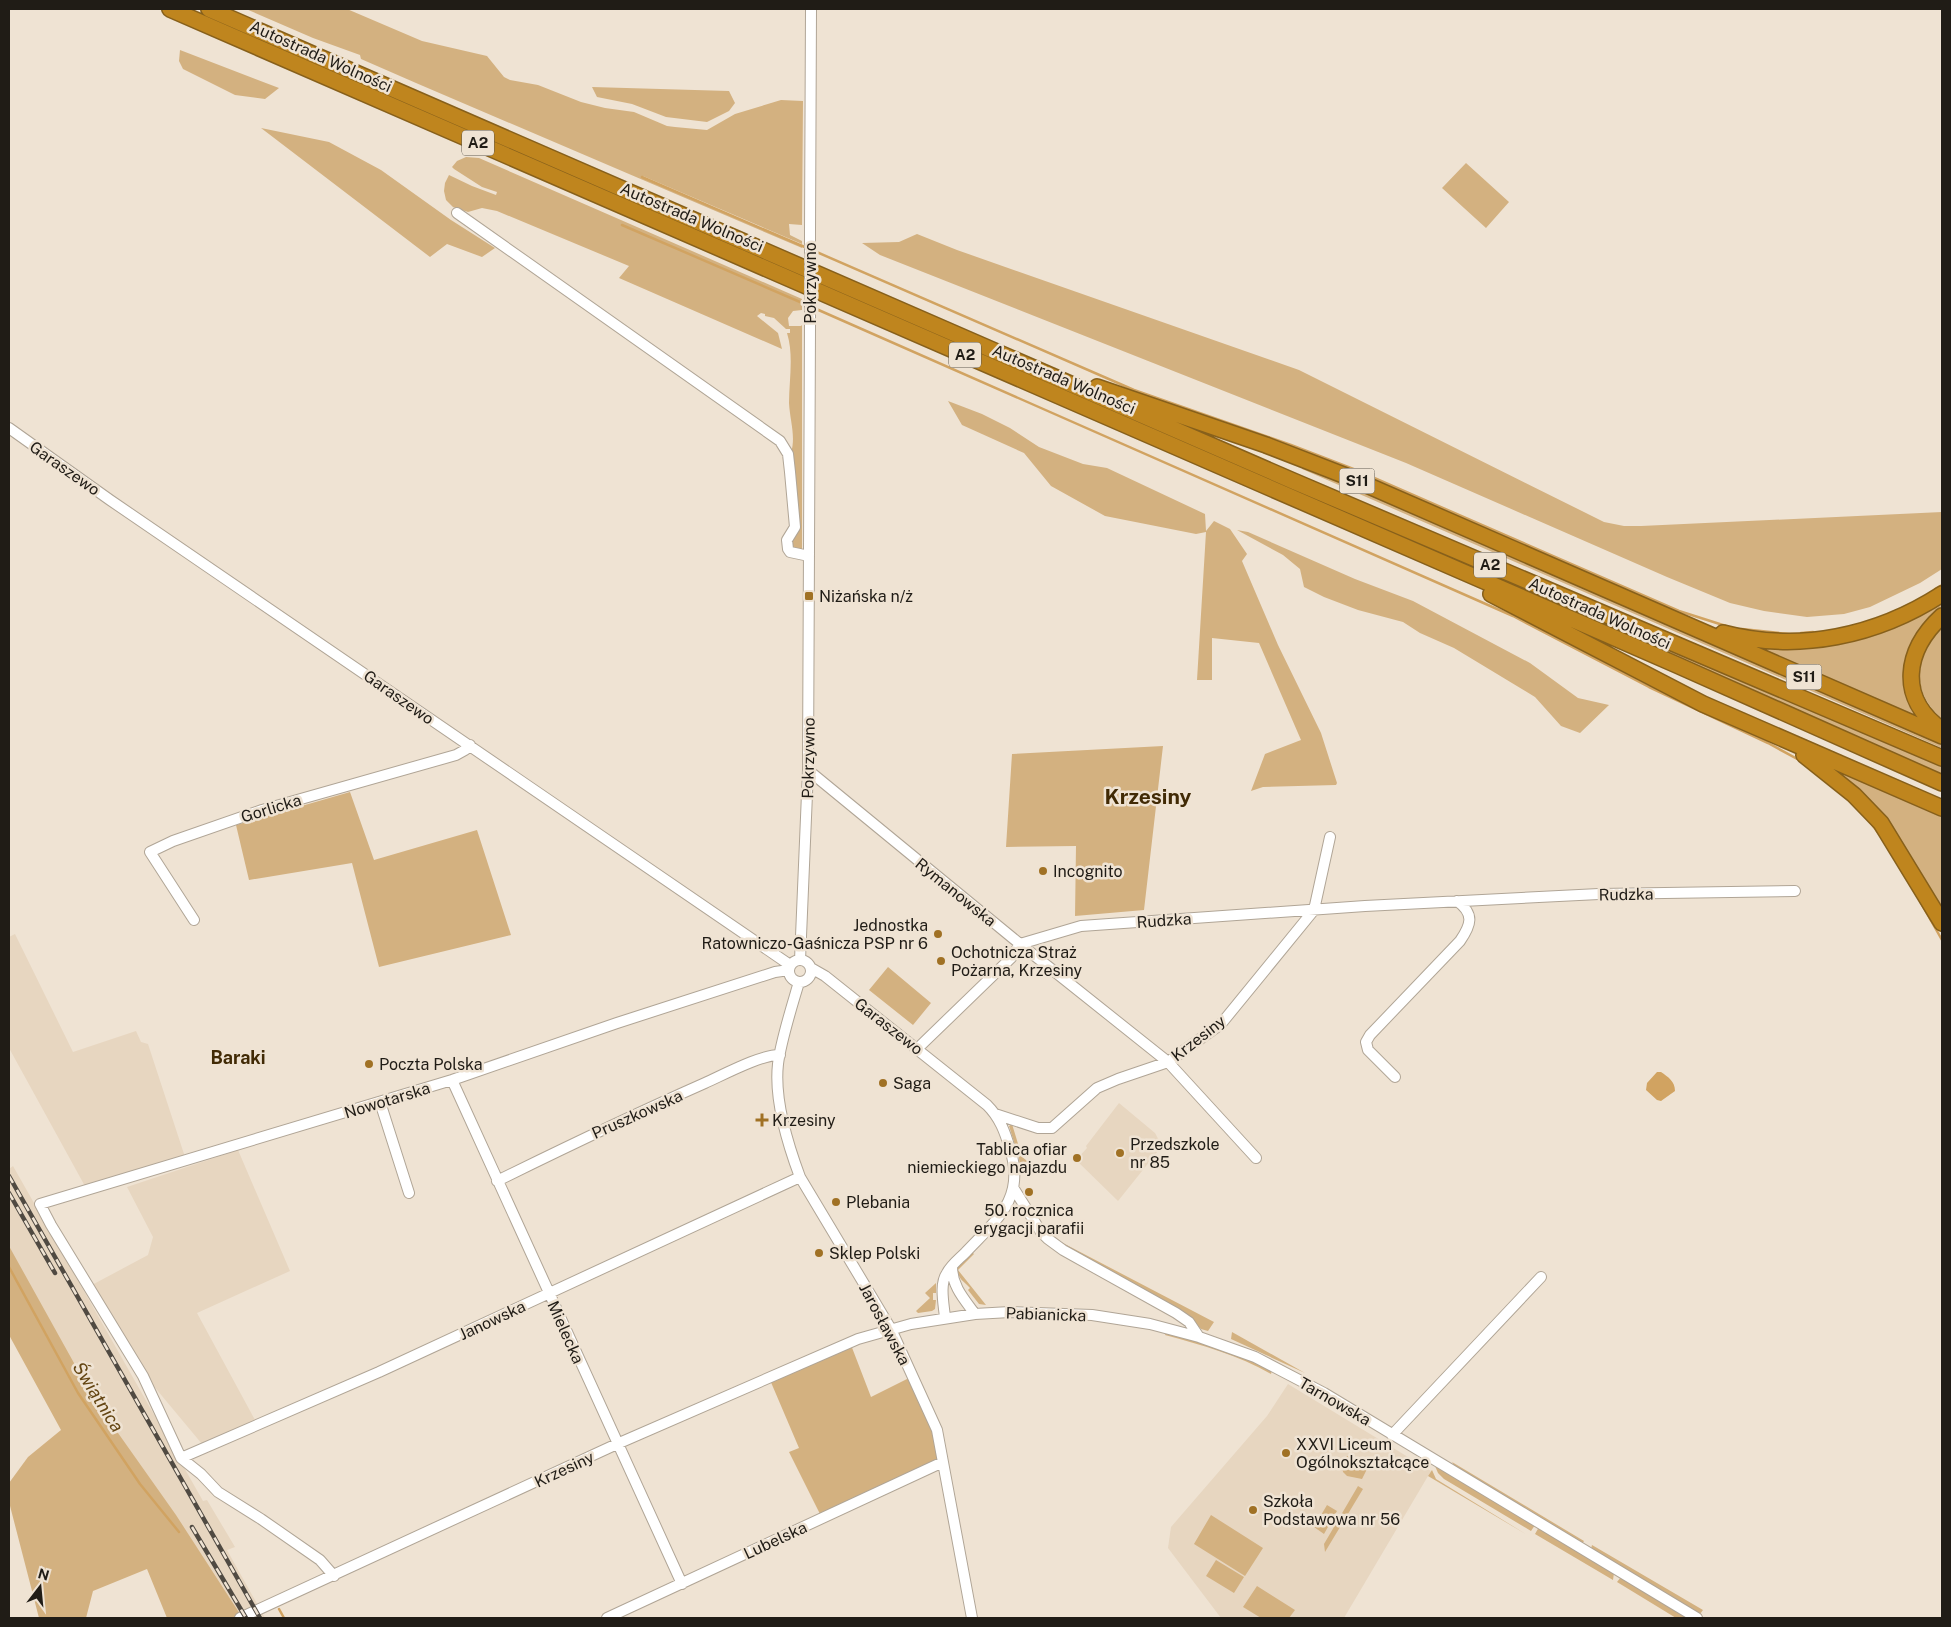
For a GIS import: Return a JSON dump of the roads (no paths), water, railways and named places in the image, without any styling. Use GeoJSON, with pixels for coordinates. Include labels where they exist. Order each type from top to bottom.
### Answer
{"type":"FeatureCollection","features":[{"type":"Feature","properties":{"kind":"highway","name":"Autostrada Wolności"},"geometry":{"type":"LineString","coordinates":[[170,9],[1425,555],[1942,784]]}},
{"type":"Feature","properties":{"kind":"highway","name":"Autostrada Wolności"},"geometry":{"type":"LineString","coordinates":[[209,9],[1038,370],[1942,758]]}},
{"type":"Feature","properties":{"kind":"highway","name":"S11"},"geometry":{"type":"LineString","coordinates":[[1038,370],[1118,393],[1304,459],[1942,736]]}},
{"type":"Feature","properties":{"kind":"highway"},"geometry":{"type":"LineString","coordinates":[[1425,555],[1490,594],[1703,704],[1942,808]]}},
{"type":"Feature","properties":{"kind":"highway"},"geometry":{"type":"LineString","coordinates":[[1667,615],[1747,638],[1801,641],[1828,638],[1869,629],[1904,616],[1942,594]]}},
{"type":"Feature","properties":{"kind":"highway"},"geometry":{"type":"LineString","coordinates":[[1942,616],[1928,630],[1918,645],[1913,658],[1911,672],[1912,686],[1918,704],[1931,721],[1942,730]]}},
{"type":"Feature","properties":{"kind":"highway"},"geometry":{"type":"LineString","coordinates":[[1750,725],[1808,757],[1868,808],[1881,823],[1942,923]]}},
{"type":"Feature","properties":{"kind":"street","name":"Pokrzywno"},"geometry":{"type":"LineString","coordinates":[[800,960],[808,770],[811,9]]}},
{"type":"Feature","properties":{"kind":"street"},"geometry":{"type":"LineString","coordinates":[[457,213],[780,441],[789,459],[795,527],[788,540],[788,549],[790,552],[809,556]]}},
{"type":"Feature","properties":{"kind":"street","name":"Garaszewo"},"geometry":{"type":"LineString","coordinates":[[9,428],[790,968]]}},
{"type":"Feature","properties":{"kind":"street","name":"Gorlicka"},"geometry":{"type":"LineString","coordinates":[[194,920],[150,852],[173,841],[278,805],[381,778],[456,755],[470,745]]}},
{"type":"Feature","properties":{"kind":"street","name":"Rymanowska"},"geometry":{"type":"LineString","coordinates":[[808,770],[1020,944],[1168,1062],[1256,1158]]}},
{"type":"Feature","properties":{"kind":"street"},"geometry":{"type":"LineString","coordinates":[[1314,910],[1330,837]]}},
{"type":"Feature","properties":{"kind":"street","name":"Rudzka"},"geometry":{"type":"LineString","coordinates":[[1020,944],[1081,926],[1314,910],[1599,894],[1795,892]]}},
{"type":"Feature","properties":{"kind":"street"},"geometry":{"type":"LineString","coordinates":[[1395,1077],[1368,1050],[1366,1042],[1370,1035],[1460,941],[1469,928],[1470,916],[1466,907],[1457,902]]}},
{"type":"Feature","properties":{"kind":"street","name":"Krzesiny"},"geometry":{"type":"LineString","coordinates":[[995,1114],[1038,1128],[1052,1128],[1097,1088],[1168,1062],[1221,1024],[1314,910]]}},
{"type":"Feature","properties":{"kind":"street"},"geometry":{"type":"LineString","coordinates":[[918,1048],[1011,958],[1020,944]]}},
{"type":"Feature","properties":{"kind":"street"},"geometry":{"type":"LineString","coordinates":[[796,960],[800,960],[807,962],[811,972],[807,980],[799,982],[792,979],[790,968],[796,960]]}},
{"type":"Feature","properties":{"kind":"street","name":"Nowotarska"},"geometry":{"type":"LineString","coordinates":[[182,1458],[143,1376],[40,1204],[452,1080],[626,1020],[790,968]]}},
{"type":"Feature","properties":{"kind":"street","name":"Garaszewo"},"geometry":{"type":"LineString","coordinates":[[811,968],[825,976],[918,1048],[995,1114],[1003,1126],[1012,1153],[1015,1167],[1014,1189]]}},
{"type":"Feature","properties":{"kind":"street","name":"Jarosławska"},"geometry":{"type":"LineString","coordinates":[[799,982],[780,1056],[777,1076],[792,1156],[800,1177],[891,1329],[937,1430],[972,1618]]}},
{"type":"Feature","properties":{"kind":"street","name":"Pruszkowska"},"geometry":{"type":"LineString","coordinates":[[497,1181],[570,1144],[721,1076],[768,1056],[780,1056]]}},
{"type":"Feature","properties":{"kind":"street","name":"Mielecka"},"geometry":{"type":"LineString","coordinates":[[452,1080],[682,1584]]}},
{"type":"Feature","properties":{"kind":"street"},"geometry":{"type":"LineString","coordinates":[[380,1102],[409,1193]]}},
{"type":"Feature","properties":{"kind":"street","name":"Janowska"},"geometry":{"type":"LineString","coordinates":[[182,1458],[380,1372],[800,1177]]}},
{"type":"Feature","properties":{"kind":"street"},"geometry":{"type":"LineString","coordinates":[[945,1318],[944,1279],[946,1274],[993,1222],[1008,1203],[1014,1189]]}},
{"type":"Feature","properties":{"kind":"street","name":"Tarnowska"},"geometry":{"type":"LineString","coordinates":[[1014,1189],[1048,1239],[1063,1250],[1176,1313],[1189,1322],[1200,1337],[1248,1354],[1304,1382],[1698,1618]]}},
{"type":"Feature","properties":{"kind":"street"},"geometry":{"type":"LineString","coordinates":[[952,1267],[952,1277],[955,1284],[975,1314]]}},
{"type":"Feature","properties":{"kind":"street"},"geometry":{"type":"LineString","coordinates":[[1392,1435],[1541,1277]]}},
{"type":"Feature","properties":{"kind":"street","name":"Pabianicka"},"geometry":{"type":"LineString","coordinates":[[891,1329],[975,1314],[1035,1312],[1092,1315],[1150,1324],[1200,1337]]}},
{"type":"Feature","properties":{"kind":"street","name":"Krzesiny"},"geometry":{"type":"LineString","coordinates":[[240,1618],[617,1444],[858,1340],[891,1329]]}},
{"type":"Feature","properties":{"kind":"street"},"geometry":{"type":"LineString","coordinates":[[182,1458],[202,1474],[218,1492],[262,1519],[320,1560],[334,1576]]}},
{"type":"Feature","properties":{"kind":"street","name":"Lubelska"},"geometry":{"type":"LineString","coordinates":[[607,1618],[943,1462]]}},
{"type":"Feature","properties":{"kind":"waterway"},"geometry":{"type":"LineString","coordinates":[[642,177],[807,248]]}},
{"type":"Feature","properties":{"kind":"waterway"},"geometry":{"type":"LineString","coordinates":[[622,225],[807,305]]}},
{"type":"Feature","properties":{"kind":"waterway"},"geometry":{"type":"LineString","coordinates":[[812,250],[1134,390],[1356,470],[1679,611],[1726,626]]}},
{"type":"Feature","properties":{"kind":"waterway"},"geometry":{"type":"LineString","coordinates":[[814,308],[1513,616],[1649,687],[1768,743],[1801,761]]}},
{"type":"Feature","properties":{"kind":"waterway"},"geometry":{"type":"LineString","coordinates":[[1319,473],[1363,493]]}},
{"type":"Feature","properties":{"kind":"waterway"},"geometry":{"type":"LineString","coordinates":[[1935,589],[1942,585]]}},
{"type":"Feature","properties":{"kind":"waterway"},"geometry":{"type":"LineString","coordinates":[[1742,629],[1788,634]]}},
{"type":"Feature","properties":{"kind":"waterway"},"geometry":{"type":"LineString","coordinates":[[1801,633],[1813,632]]}},
{"type":"Feature","properties":{"kind":"waterway"},"geometry":{"type":"LineString","coordinates":[[1871,823],[1879,834]]}},
{"type":"Feature","properties":{"kind":"waterway"},"geometry":{"type":"LineString","coordinates":[[1921,903],[1942,940]]}},
{"type":"Feature","properties":{"kind":"waterway","name":"Świątnica"},"geometry":{"type":"LineString","coordinates":[[9,1267],[78,1393],[140,1484],[179,1532]]}},
{"type":"Feature","properties":{"kind":"waterway","name":"Świątnica"},"geometry":{"type":"LineString","coordinates":[[279,1609],[284,1618]]}},
{"type":"Feature","properties":{"kind":"railway"},"geometry":{"type":"LineString","coordinates":[[9,1176],[260,1618]]}},
{"type":"Feature","properties":{"kind":"railway"},"geometry":{"type":"LineString","coordinates":[[9,1193],[55,1273]]}},
{"type":"Feature","properties":{"kind":"railway"},"geometry":{"type":"LineString","coordinates":[[192,1527],[246,1618]]}},
{"type":"Feature","properties":{"kind":"place","name":"Niżańska n/ż"},"geometry":{"type":"Point","coordinates":[809,596]}},
{"type":"Feature","properties":{"kind":"place","name":"Incognito"},"geometry":{"type":"Point","coordinates":[1043,871]}},
{"type":"Feature","properties":{"kind":"place","name":"Jednostka Ratowniczo-Gaśnicza PSP nr 6"},"geometry":{"type":"Point","coordinates":[938,934]}},
{"type":"Feature","properties":{"kind":"place","name":"Ochotnicza Straż Pożarna, Krzesiny"},"geometry":{"type":"Point","coordinates":[941,961]}},
{"type":"Feature","properties":{"kind":"place","name":"Poczta Polska"},"geometry":{"type":"Point","coordinates":[369,1064]}},
{"type":"Feature","properties":{"kind":"place","name":"Saga"},"geometry":{"type":"Point","coordinates":[883,1083]}},
{"type":"Feature","properties":{"kind":"place","name":"Krzesiny"},"geometry":{"type":"Point","coordinates":[762,1120]}},
{"type":"Feature","properties":{"kind":"place","name":"Przedszkole nr 85"},"geometry":{"type":"Point","coordinates":[1120,1153]}},
{"type":"Feature","properties":{"kind":"place","name":"Tablica ofiar niemieckiego najazdu"},"geometry":{"type":"Point","coordinates":[1077,1158]}},
{"type":"Feature","properties":{"kind":"place","name":"50. rocznica erygacji parafii"},"geometry":{"type":"Point","coordinates":[1029,1192]}},
{"type":"Feature","properties":{"kind":"place","name":"Plebania"},"geometry":{"type":"Point","coordinates":[836,1202]}},
{"type":"Feature","properties":{"kind":"place","name":"Sklep Polski"},"geometry":{"type":"Point","coordinates":[819,1253]}},
{"type":"Feature","properties":{"kind":"place","name":"XXVI Liceum Ogólnokształcące"},"geometry":{"type":"Point","coordinates":[1286,1453]}},
{"type":"Feature","properties":{"kind":"place","name":"Szkoła Podstawowa nr 56"},"geometry":{"type":"Point","coordinates":[1253,1510]}},
{"type":"Feature","properties":{"kind":"district","name":"Krzesiny"},"geometry":{"type":"Point","coordinates":[1148,797]}},
{"type":"Feature","properties":{"kind":"district","name":"Baraki"},"geometry":{"type":"Point","coordinates":[238,1058]}}]}
